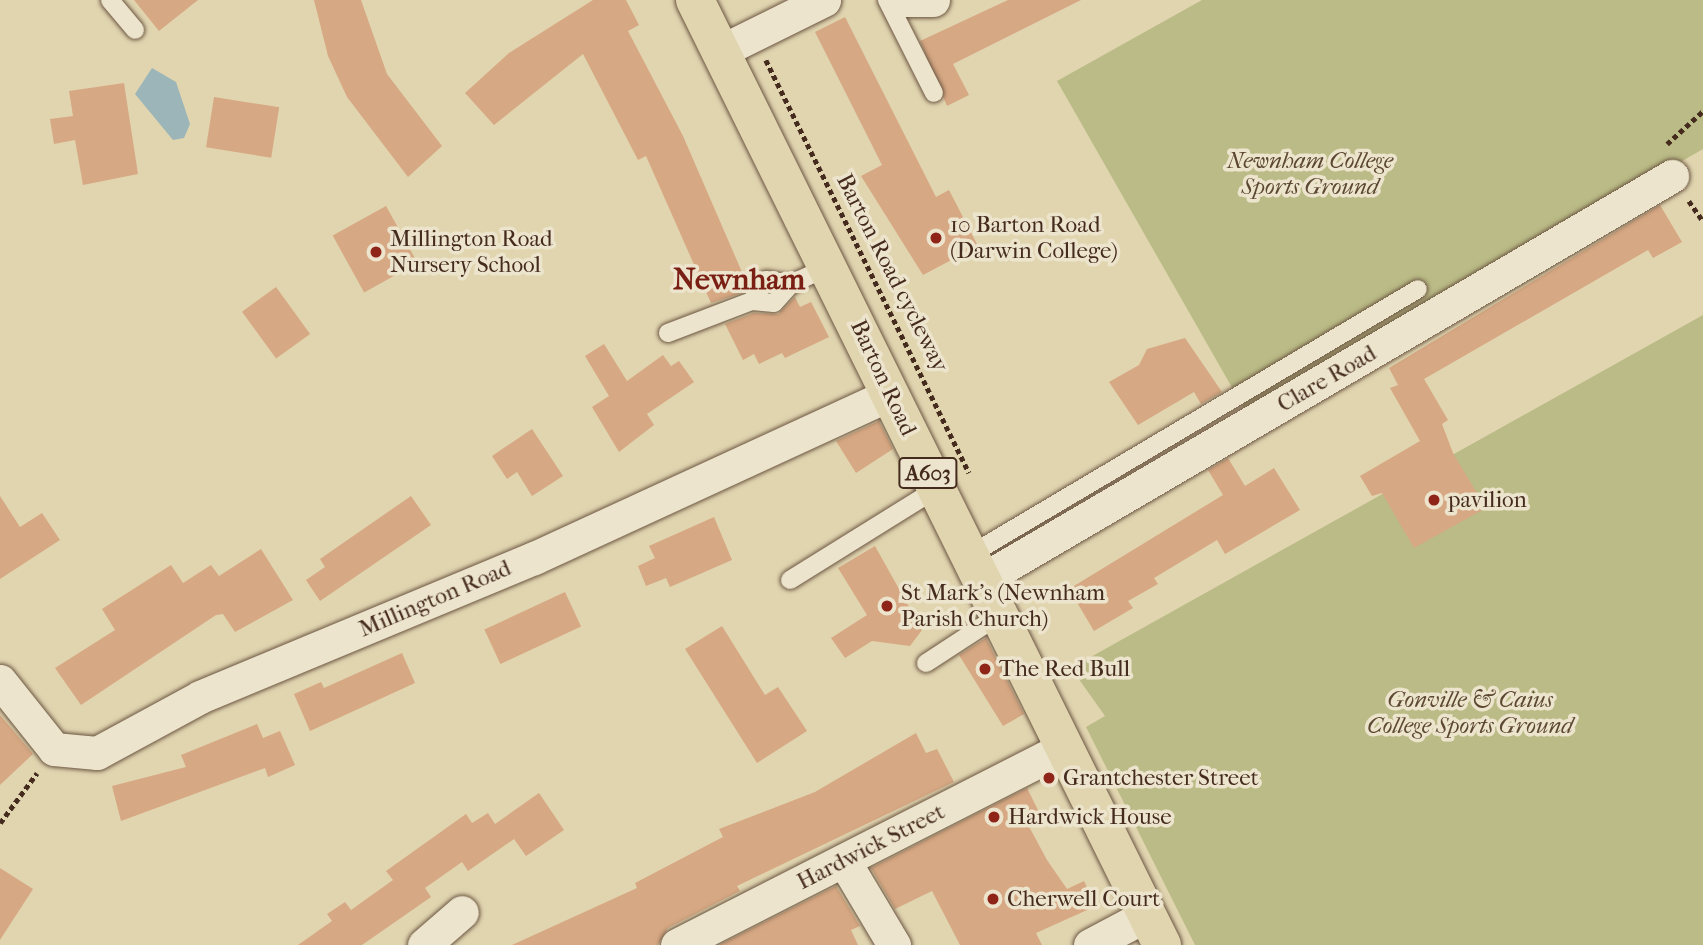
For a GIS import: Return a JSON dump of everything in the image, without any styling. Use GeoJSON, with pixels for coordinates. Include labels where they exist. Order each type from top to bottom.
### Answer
{"type":"FeatureCollection","features":[{"type":"Feature","properties":{"kind":"main road","name":"Barton Road"},"geometry":{"type":"LineString","coordinates":[[695,0],[737,43],[830,266],[974,569],[1154,930]]}},
{"type":"Feature","properties":{"kind":"street"},"geometry":{"type":"LineString","coordinates":[[737,43],[824,0]]}},
{"type":"Feature","properties":{"kind":"street"},"geometry":{"type":"LineString","coordinates":[[896,0],[933,0]]}},
{"type":"Feature","properties":{"kind":"street","name":"Clare Road"},"geometry":{"type":"LineString","coordinates":[[974,569],[1672,176]]}},
{"type":"Feature","properties":{"kind":"street","name":"Millington Road"},"geometry":{"type":"LineString","coordinates":[[54,749],[97,752],[200,697],[534,558],[891,394]]}},
{"type":"Feature","properties":{"kind":"street"},"geometry":{"type":"LineString","coordinates":[[0,681],[54,749]]}},
{"type":"Feature","properties":{"kind":"street","name":"Hardwick Street"},"geometry":{"type":"LineString","coordinates":[[677,945],[1064,748]]}},
{"type":"Feature","properties":{"kind":"street"},"geometry":{"type":"LineString","coordinates":[[844,861],[894,945]]}},
{"type":"Feature","properties":{"kind":"street"},"geometry":{"type":"LineString","coordinates":[[424,945],[462,912]]}},
{"type":"Feature","properties":{"kind":"street"},"geometry":{"type":"LineString","coordinates":[[1090,945],[1154,930]]}},
{"type":"Feature","properties":{"kind":"lane"},"geometry":{"type":"LineString","coordinates":[[110,0],[135,30]]}},
{"type":"Feature","properties":{"kind":"lane"},"geometry":{"type":"LineString","coordinates":[[887,0],[934,93]]}},
{"type":"Feature","properties":{"kind":"lane"},"geometry":{"type":"LineString","coordinates":[[668,333],[752,301],[766,280],[791,284],[830,266]]}},
{"type":"Feature","properties":{"kind":"lane"},"geometry":{"type":"LineString","coordinates":[[974,569],[1418,289]]}},
{"type":"Feature","properties":{"kind":"lane"},"geometry":{"type":"LineString","coordinates":[[790,580],[936,489]]}},
{"type":"Feature","properties":{"kind":"lane"},"geometry":{"type":"LineString","coordinates":[[926,663],[998,616]]}},
{"type":"Feature","properties":{"kind":"path","name":"Barton Road cycleway"},"geometry":{"type":"LineString","coordinates":[[737,43],[972,480]]}},
{"type":"Feature","properties":{"kind":"path"},"geometry":{"type":"LineString","coordinates":[[0,823],[54,749]]}},
{"type":"Feature","properties":{"kind":"green space","name":"Newnham College Sports Ground"},"geometry":{"type":"Polygon","coordinates":[[[1202,0],[1703,0],[1703,149],[1246,412],[1057,81],[1202,0]]]}},
{"type":"Feature","properties":{"kind":"green space","name":"Gonville & Caius College Sports Ground"},"geometry":{"type":"Polygon","coordinates":[[[1703,315],[1703,945],[1195,945],[1086,727],[1105,716],[1071,668],[1703,315]]]}},
{"type":"Feature","properties":{"kind":"water"},"geometry":{"type":"Polygon","coordinates":[[[152,68],[176,82],[190,124],[184,138],[173,140],[135,94],[152,68]]]}},
{"type":"Feature","properties":{"kind":"building"},"geometry":{"type":"Polygon","coordinates":[[[134,0],[198,0],[159,31],[134,0]]]}},
{"type":"Feature","properties":{"kind":"building"},"geometry":{"type":"Polygon","coordinates":[[[314,0],[361,0],[387,74],[442,146],[408,177],[347,97],[328,56],[314,0]]]}},
{"type":"Feature","properties":{"kind":"building"},"geometry":{"type":"Polygon","coordinates":[[[593,0],[626,0],[639,25],[628,31],[683,136],[748,286],[745,292],[711,303],[646,156],[638,160],[583,54],[494,125],[465,93],[509,53],[593,0]]]}},
{"type":"Feature","properties":{"kind":"building"},"geometry":{"type":"Polygon","coordinates":[[[1008,0],[1081,0],[953,64],[969,95],[947,106],[920,41],[1008,0]]]}},
{"type":"Feature","properties":{"kind":"building"},"geometry":{"type":"Polygon","coordinates":[[[845,17],[936,197],[949,190],[978,246],[923,275],[861,176],[882,165],[815,32],[845,17]]]}},
{"type":"Feature","properties":{"kind":"building"},"geometry":{"type":"Polygon","coordinates":[[[124,83],[138,174],[83,185],[75,140],[54,144],[50,119],[73,116],[69,91],[124,83]]]}},
{"type":"Feature","properties":{"kind":"building"},"geometry":{"type":"Polygon","coordinates":[[[214,97],[279,107],[271,158],[206,147],[214,97]]]}},
{"type":"Feature","properties":{"kind":"building"},"geometry":{"type":"Polygon","coordinates":[[[1660,205],[1682,242],[1653,258],[1648,250],[1424,379],[1448,420],[1442,424],[1453,453],[1486,508],[1414,548],[1382,493],[1372,496],[1360,476],[1420,441],[1390,388],[1398,385],[1389,368],[1660,205]]]}},
{"type":"Feature","properties":{"kind":"building","name":"Millington Road Nursery School"},"geometry":{"type":"Polygon","coordinates":[[[386,206],[418,263],[364,292],[333,236],[386,206]]]}},
{"type":"Feature","properties":{"kind":"building"},"geometry":{"type":"Polygon","coordinates":[[[276,287],[310,334],[276,359],[242,312],[276,287]]]}},
{"type":"Feature","properties":{"kind":"building"},"geometry":{"type":"Polygon","coordinates":[[[795,297],[800,307],[811,302],[829,337],[785,358],[782,353],[759,364],[754,354],[743,360],[725,324],[754,313],[778,314],[795,297]]]}},
{"type":"Feature","properties":{"kind":"building"},"geometry":{"type":"Polygon","coordinates":[[[1185,338],[1222,392],[1201,404],[1194,392],[1138,425],[1109,382],[1139,365],[1147,349],[1185,338]]]}},
{"type":"Feature","properties":{"kind":"building"},"geometry":{"type":"Polygon","coordinates":[[[604,344],[627,381],[663,355],[671,366],[679,361],[694,382],[647,414],[654,425],[619,452],[592,407],[609,396],[585,356],[604,344]]]}},
{"type":"Feature","properties":{"kind":"building"},"geometry":{"type":"Polygon","coordinates":[[[879,421],[893,449],[856,473],[836,441],[879,421]]]}},
{"type":"Feature","properties":{"kind":"building"},"geometry":{"type":"Polygon","coordinates":[[[532,429],[563,476],[532,496],[517,472],[507,479],[492,456],[532,429]]]}},
{"type":"Feature","properties":{"kind":"building"},"geometry":{"type":"Polygon","coordinates":[[[1228,458],[1245,486],[1274,468],[1300,510],[1225,554],[1217,540],[1154,578],[1158,584],[1128,601],[1133,608],[1094,631],[1069,589],[1223,495],[1208,470],[1228,458]]]}},
{"type":"Feature","properties":{"kind":"building"},"geometry":{"type":"Polygon","coordinates":[[[0,496],[20,527],[42,513],[60,540],[0,579],[0,496]]]}},
{"type":"Feature","properties":{"kind":"building"},"geometry":{"type":"Polygon","coordinates":[[[411,496],[431,525],[320,601],[306,580],[325,567],[320,559],[411,496]]]}},
{"type":"Feature","properties":{"kind":"building"},"geometry":{"type":"Polygon","coordinates":[[[714,517],[732,560],[670,587],[666,578],[646,586],[638,566],[655,558],[649,546],[714,517]]]}},
{"type":"Feature","properties":{"kind":"building","name":"St Mark's (Newnham Parish Church)"},"geometry":{"type":"Polygon","coordinates":[[[875,546],[922,630],[910,646],[872,641],[845,658],[831,638],[867,615],[838,568],[875,546]]]}},
{"type":"Feature","properties":{"kind":"building"},"geometry":{"type":"Polygon","coordinates":[[[261,549],[293,600],[235,632],[223,614],[216,615],[81,705],[55,668],[115,630],[102,609],[171,565],[183,583],[211,565],[219,576],[261,549]]]}},
{"type":"Feature","properties":{"kind":"building"},"geometry":{"type":"Polygon","coordinates":[[[565,592],[581,626],[500,664],[484,630],[565,592]]]}},
{"type":"Feature","properties":{"kind":"building"},"geometry":{"type":"Polygon","coordinates":[[[722,626],[765,695],[778,687],[807,731],[757,763],[685,649],[722,626]]]}},
{"type":"Feature","properties":{"kind":"building","name":"The Red Bull"},"geometry":{"type":"Polygon","coordinates":[[[986,638],[1024,714],[1003,726],[959,655],[986,638]]]}},
{"type":"Feature","properties":{"kind":"building"},"geometry":{"type":"Polygon","coordinates":[[[402,653],[415,683],[310,731],[294,694],[321,682],[324,688],[402,653]]]}},
{"type":"Feature","properties":{"kind":"building"},"geometry":{"type":"Polygon","coordinates":[[[0,715],[33,754],[0,785],[0,715]]]}},
{"type":"Feature","properties":{"kind":"building"},"geometry":{"type":"Polygon","coordinates":[[[257,724],[263,738],[280,731],[295,765],[268,777],[265,768],[121,821],[112,786],[186,767],[181,755],[257,724]]]}},
{"type":"Feature","properties":{"kind":"building"},"geometry":{"type":"Polygon","coordinates":[[[916,733],[926,753],[937,749],[954,782],[737,886],[740,891],[668,928],[658,945],[512,945],[637,888],[635,883],[723,837],[719,829],[815,792],[916,733]]]}},
{"type":"Feature","properties":{"kind":"building"},"geometry":{"type":"Polygon","coordinates":[[[1027,788],[1040,814],[1026,821],[1047,860],[1067,889],[1084,881],[1096,906],[1036,933],[1042,945],[960,945],[932,891],[895,909],[871,868],[1027,788]]]}},
{"type":"Feature","properties":{"kind":"building"},"geometry":{"type":"Polygon","coordinates":[[[539,793],[564,830],[526,856],[514,839],[468,871],[462,862],[425,888],[431,897],[362,945],[298,945],[332,921],[327,914],[345,902],[351,910],[393,880],[386,871],[466,814],[472,823],[488,813],[495,824],[539,793]]]}},
{"type":"Feature","properties":{"kind":"building"},"geometry":{"type":"Polygon","coordinates":[[[0,868],[33,889],[0,940],[0,868]]]}},
{"type":"Feature","properties":{"kind":"building"},"geometry":{"type":"Polygon","coordinates":[[[836,886],[860,926],[851,930],[858,945],[719,945],[836,886]]]}},
{"type":"Feature","properties":{"kind":"place","name":"10 Barton Road (Darwin College)"},"geometry":{"type":"Point","coordinates":[936,238]}},
{"type":"Feature","properties":{"kind":"place","name":"Millington Road Nursery School"},"geometry":{"type":"Point","coordinates":[376,252]}},
{"type":"Feature","properties":{"kind":"place","name":"pavilion"},"geometry":{"type":"Point","coordinates":[1434,500]}},
{"type":"Feature","properties":{"kind":"place","name":"St Mark's (Newnham Parish Church)"},"geometry":{"type":"Point","coordinates":[887,606]}},
{"type":"Feature","properties":{"kind":"place","name":"The Red Bull"},"geometry":{"type":"Point","coordinates":[985,669]}},
{"type":"Feature","properties":{"kind":"place","name":"Grantchester Street"},"geometry":{"type":"Point","coordinates":[1049,778]}},
{"type":"Feature","properties":{"kind":"place","name":"Hardwick House"},"geometry":{"type":"Point","coordinates":[994,817]}},
{"type":"Feature","properties":{"kind":"place","name":"Cherwell Court"},"geometry":{"type":"Point","coordinates":[993,899]}},
{"type":"Feature","properties":{"kind":"district","name":"Newnham"},"geometry":{"type":"Point","coordinates":[739,280]}}]}
